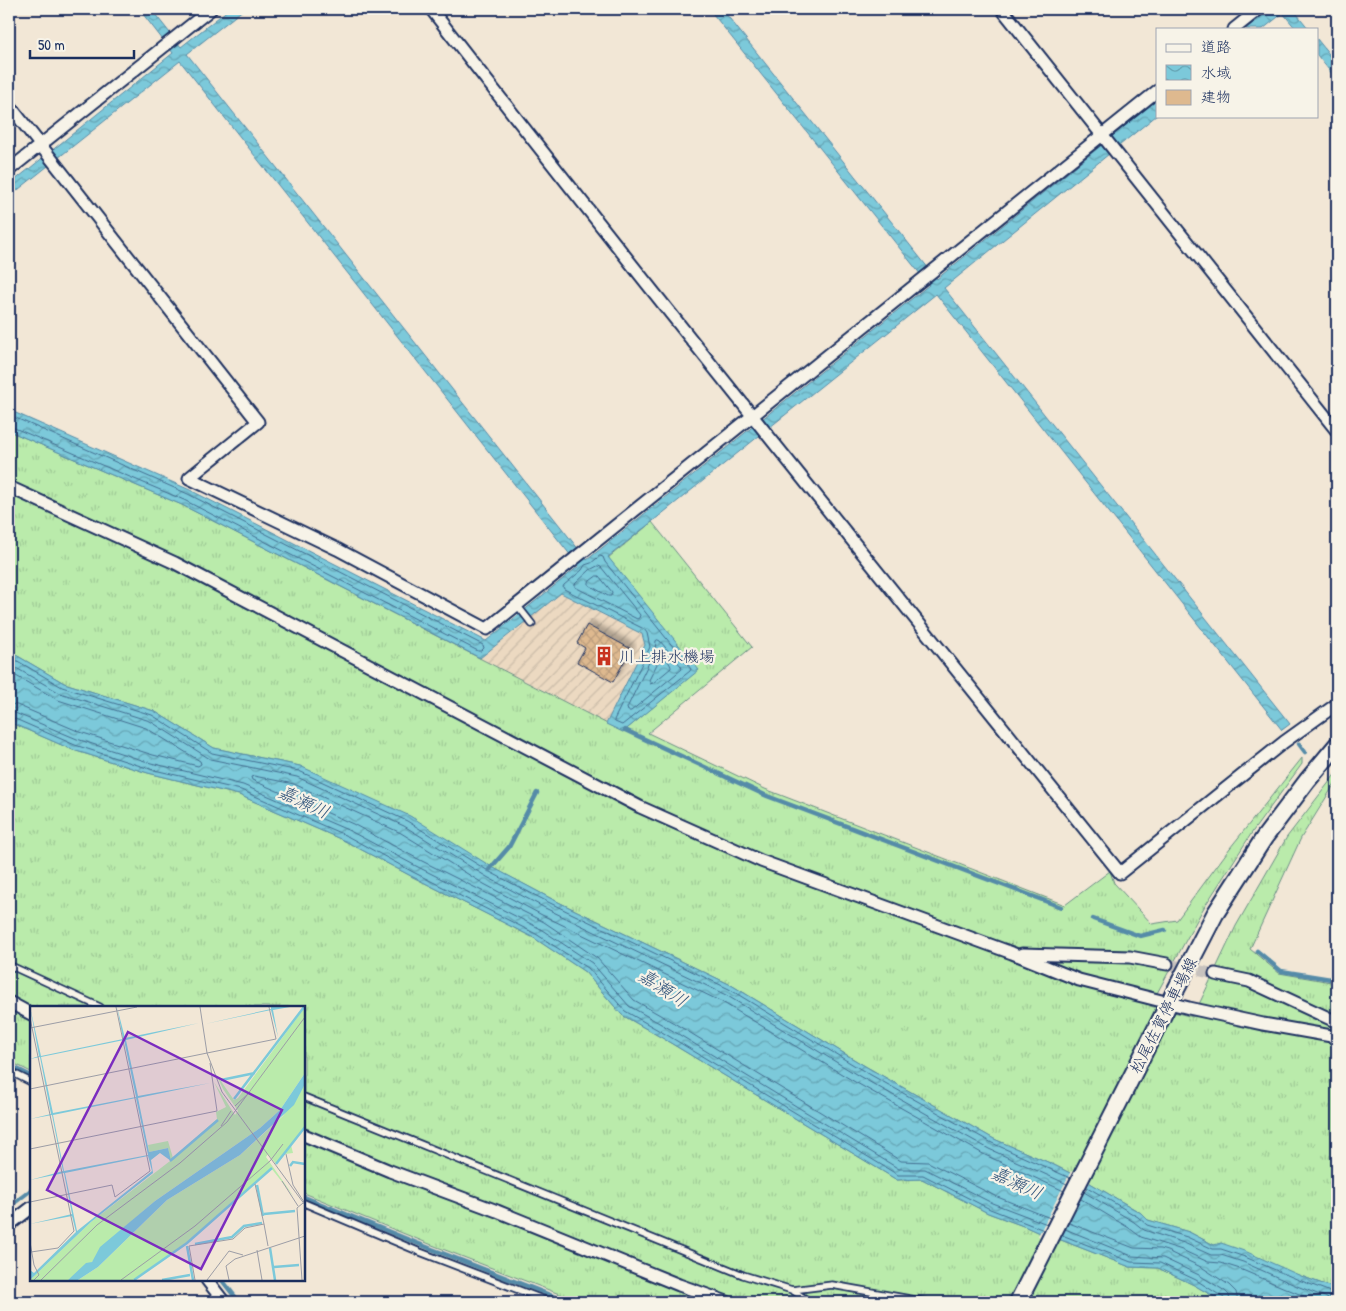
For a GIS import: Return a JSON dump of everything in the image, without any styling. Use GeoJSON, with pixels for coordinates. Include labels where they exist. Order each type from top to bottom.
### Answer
{"type":"FeatureCollection","features":[{"type":"Feature","properties":{"kind":"main road","name":"松尾佐賀停車場線"},"geometry":{"type":"LineString","coordinates":[[1018,1302],[1215,914],[1264,838],[1337,745]]}},
{"type":"Feature","properties":{"kind":"street"},"geometry":{"type":"LineString","coordinates":[[9,170],[42,148],[210,9]]}},
{"type":"Feature","properties":{"kind":"street"},"geometry":{"type":"LineString","coordinates":[[430,9],[752,416],[1120,873],[1284,742],[1337,704]]}},
{"type":"Feature","properties":{"kind":"street"},"geometry":{"type":"LineString","coordinates":[[1002,9],[1337,431]]}},
{"type":"Feature","properties":{"kind":"street"},"geometry":{"type":"LineString","coordinates":[[1235,28],[1259,9]]}},
{"type":"Feature","properties":{"kind":"street"},"geometry":{"type":"LineString","coordinates":[[9,105],[258,422],[189,478],[337,549],[487,629],[1156,91]]}},
{"type":"Feature","properties":{"kind":"street"},"geometry":{"type":"LineString","coordinates":[[9,487],[175,563],[640,807],[761,861],[1012,953],[1079,980],[1263,1024],[1337,1037]]}},
{"type":"Feature","properties":{"kind":"street"},"geometry":{"type":"LineString","coordinates":[[1012,953],[1130,957],[1167,964]]}},
{"type":"Feature","properties":{"kind":"street"},"geometry":{"type":"LineString","coordinates":[[1216,974],[1249,981],[1337,1022]]}},
{"type":"Feature","properties":{"kind":"street"},"geometry":{"type":"LineString","coordinates":[[9,1002],[30,1013]]}},
{"type":"Feature","properties":{"kind":"street"},"geometry":{"type":"LineString","coordinates":[[305,1135],[390,1171],[497,1211],[679,1285],[727,1302]]}},
{"type":"Feature","properties":{"kind":"street"},"geometry":{"type":"LineString","coordinates":[[9,1225],[30,1209]]}},
{"type":"Feature","properties":{"kind":"street"},"geometry":{"type":"LineString","coordinates":[[208,1281],[224,1302]]}},
{"type":"Feature","properties":{"kind":"lane"},"geometry":{"type":"LineString","coordinates":[[517,605],[532,624]]}},
{"type":"Feature","properties":{"kind":"lane"},"geometry":{"type":"LineString","coordinates":[[9,965],[98,1006]]}},
{"type":"Feature","properties":{"kind":"lane"},"geometry":{"type":"LineString","coordinates":[[9,1072],[30,1082]]}},
{"type":"Feature","properties":{"kind":"lane"},"geometry":{"type":"LineString","coordinates":[[305,1097],[743,1275],[792,1290],[810,1302]]}},
{"type":"Feature","properties":{"kind":"lane"},"geometry":{"type":"LineString","coordinates":[[305,1203],[420,1252],[550,1302]]}},
{"type":"Feature","properties":{"kind":"lane"},"geometry":{"type":"LineString","coordinates":[[792,1290],[832,1285],[928,1302]]}},
{"type":"Feature","properties":{"kind":"shaded area"},"geometry":{"type":"Polygon","coordinates":[[[561,593],[642,634],[645,645],[606,724],[480,658],[561,593]]]}},
{"type":"Feature","properties":{"kind":"green space"},"geometry":{"type":"Polygon","coordinates":[[[9,431],[182,505],[623,732],[698,670],[608,558],[652,522],[752,647],[648,733],[765,789],[1065,905],[1110,871],[1114,883],[1152,924],[1177,920],[1230,848],[1302,758],[1302,764],[1253,831],[1203,909],[1150,1006],[1193,1017],[1236,926],[1287,837],[1337,772],[1337,780],[1301,838],[1250,949],[1279,973],[1337,983],[1337,1292],[1331,1287],[1214,1245],[1189,1232],[1148,1220],[1141,1213],[1090,1183],[1050,1163],[994,1139],[865,1066],[731,985],[550,898],[300,766],[214,748],[154,711],[64,683],[9,651],[9,431]]]}},
{"type":"Feature","properties":{"kind":"green space"},"geometry":{"type":"Polygon","coordinates":[[[9,722],[73,750],[148,773],[239,795],[345,841],[534,938],[585,972],[622,1015],[897,1180],[922,1179],[988,1213],[1046,1236],[1130,1267],[1158,1268],[1194,1285],[1223,1302],[580,1302],[305,1193],[305,1006],[30,1006],[30,1072],[9,1061],[9,722]]]}},
{"type":"Feature","properties":{"kind":"water"},"geometry":{"type":"Polygon","coordinates":[[[139,9],[151,9],[181,47],[229,9],[244,9],[187,54],[587,560],[929,285],[709,9],[722,9],[937,279],[1156,101],[1156,116],[944,288],[1290,724],[1282,730],[936,294],[608,557],[699,670],[623,732],[606,724],[645,645],[642,634],[561,593],[480,658],[182,505],[9,431],[9,410],[190,490],[486,641],[579,566],[180,61],[9,197],[9,185],[173,53],[139,9]]]}},
{"type":"Feature","properties":{"kind":"water"},"geometry":{"type":"Polygon","coordinates":[[[1270,9],[1293,9],[1308,28],[1295,28],[1283,13],[1264,28],[1247,28],[1270,9]]]}},
{"type":"Feature","properties":{"kind":"water"},"geometry":{"type":"Polygon","coordinates":[[[1318,40],[1337,64],[1337,80],[1318,56],[1318,40]]]}},
{"type":"Feature","properties":{"kind":"water","name":"嘉瀬川"},"geometry":{"type":"Polygon","coordinates":[[[9,651],[64,683],[154,711],[214,748],[300,766],[410,816],[492,867],[550,898],[731,985],[865,1066],[994,1139],[1050,1163],[1090,1183],[1141,1213],[1148,1220],[1189,1232],[1214,1245],[1221,1243],[1247,1252],[1331,1287],[1337,1292],[1337,1302],[1223,1302],[1194,1285],[1158,1268],[1130,1267],[1046,1236],[988,1213],[922,1179],[897,1180],[622,1015],[585,972],[534,938],[345,841],[239,795],[148,773],[73,750],[9,722],[9,651]]]}},
{"type":"Feature","properties":{"kind":"pier"},"geometry":{"type":"Polygon","coordinates":[[[1071,1171],[1091,1180],[1059,1242],[1038,1236],[1071,1171]]]}},
{"type":"Feature","properties":{"kind":"building","name":"川上排水機場"},"geometry":{"type":"Polygon","coordinates":[[[587,625],[631,649],[613,682],[577,662],[585,648],[577,643],[587,625]]]}},
{"type":"Feature","properties":{"kind":"waterway"},"geometry":{"type":"LineString","coordinates":[[625,730],[767,796],[1061,907]]}},
{"type":"Feature","properties":{"kind":"waterway"},"geometry":{"type":"LineString","coordinates":[[1299,744],[1305,752]]}},
{"type":"Feature","properties":{"kind":"waterway"},"geometry":{"type":"LineString","coordinates":[[489,870],[509,847],[537,793]]}},
{"type":"Feature","properties":{"kind":"waterway"},"geometry":{"type":"LineString","coordinates":[[1093,919],[1140,936],[1165,930]]}},
{"type":"Feature","properties":{"kind":"waterway"},"geometry":{"type":"LineString","coordinates":[[1257,951],[1281,971],[1337,980]]}},
{"type":"Feature","properties":{"kind":"waterway"},"geometry":{"type":"LineString","coordinates":[[9,1065],[30,1076]]}},
{"type":"Feature","properties":{"kind":"waterway"},"geometry":{"type":"LineString","coordinates":[[9,1207],[30,1191]]}},
{"type":"Feature","properties":{"kind":"waterway"},"geometry":{"type":"LineString","coordinates":[[305,1197],[568,1302]]}},
{"type":"Feature","properties":{"kind":"waterway"},"geometry":{"type":"LineString","coordinates":[[223,1281],[239,1302]]}},
{"type":"Feature","properties":{"kind":"tunnel"},"geometry":{"type":"LineString","coordinates":[[1167,964],[1215,974]]}},
{"type":"Feature","properties":{"kind":"place","name":"川上排水機場"},"geometry":{"type":"Point","coordinates":[604,656]}}]}
